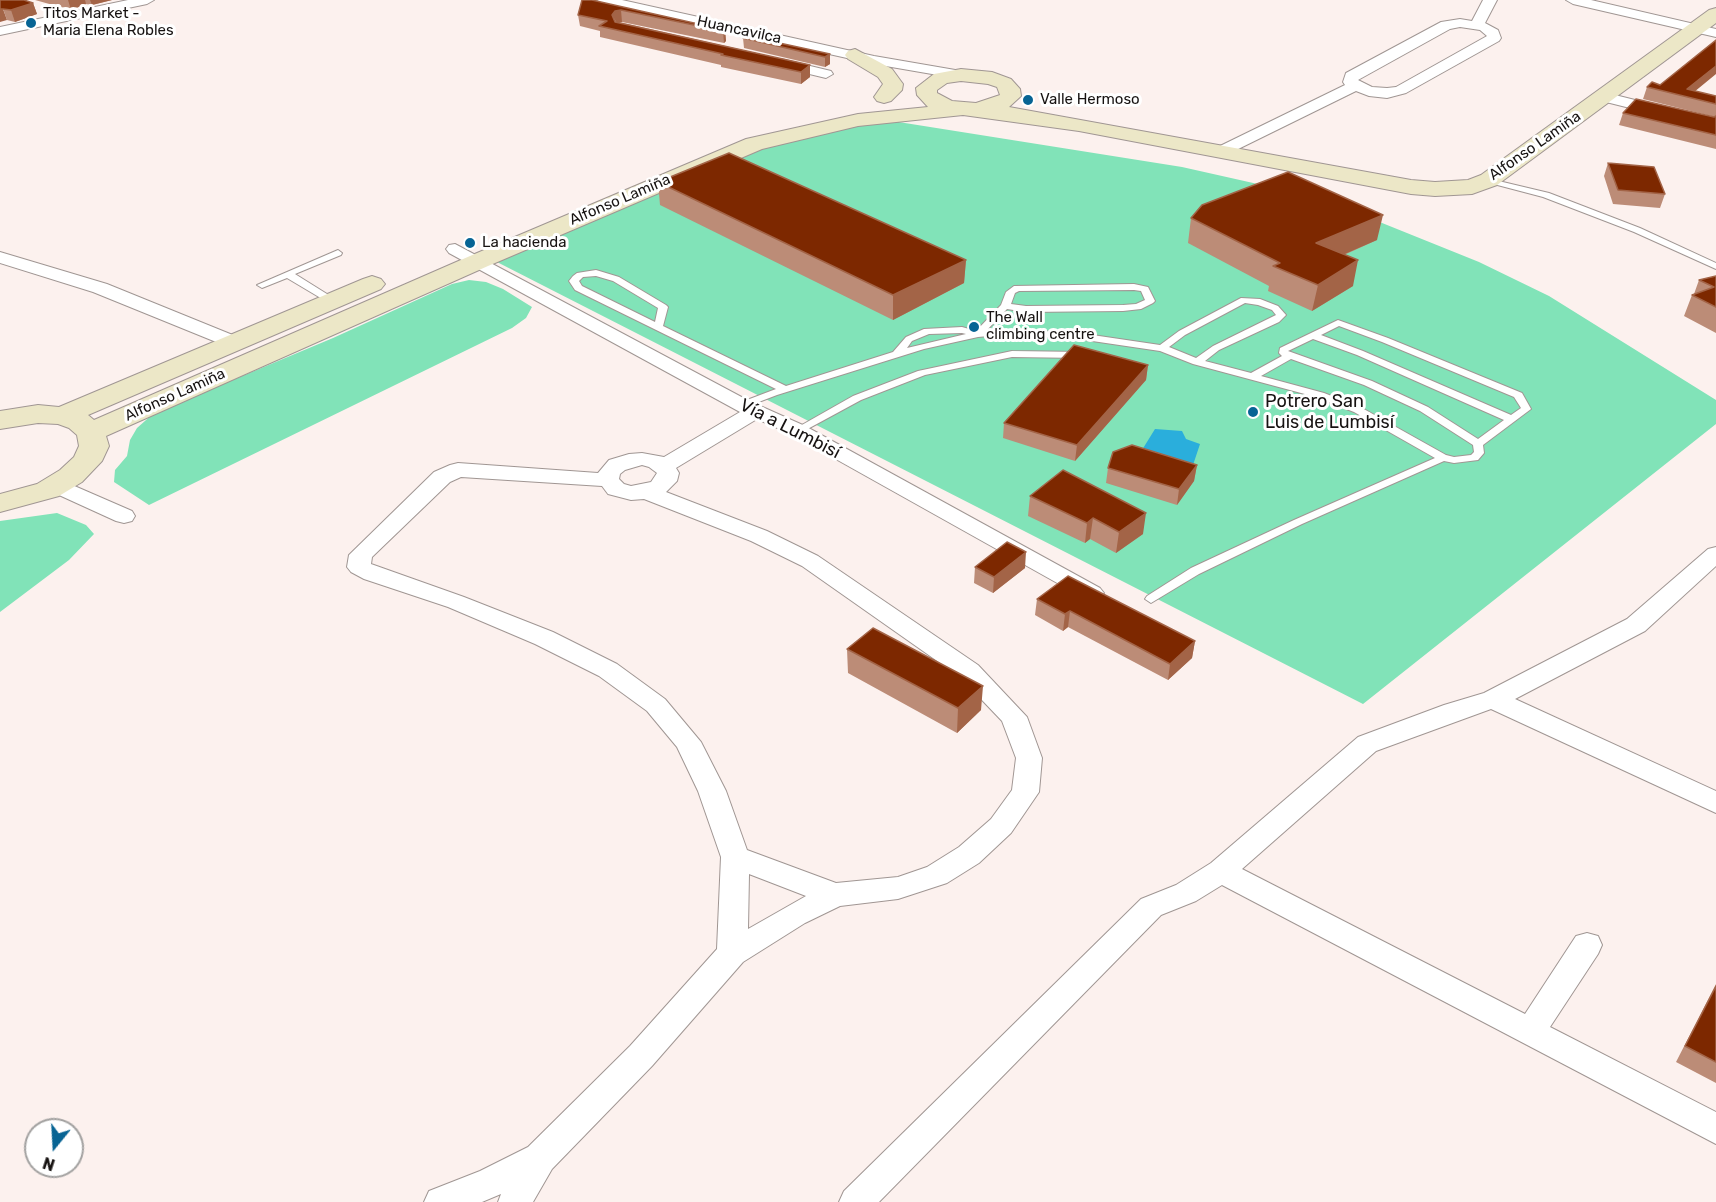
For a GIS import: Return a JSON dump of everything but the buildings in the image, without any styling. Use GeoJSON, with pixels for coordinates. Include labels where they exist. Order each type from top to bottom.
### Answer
{"type":"FeatureCollection","features":[{"type":"Feature","properties":{"kind":"street"},"geometry":{"type":"LineString","coordinates":[[0,31],[147,0]]}},
{"type":"Feature","properties":{"kind":"street","name":"Huancavilca"},"geometry":{"type":"LineString","coordinates":[[604,0],[865,58],[961,75]]}},
{"type":"Feature","properties":{"kind":"street"},"geometry":{"type":"LineString","coordinates":[[1477,25],[1490,0]]}},
{"type":"Feature","properties":{"kind":"street"},"geometry":{"type":"LineString","coordinates":[[1573,0],[1707,31]]}},
{"type":"Feature","properties":{"kind":"street"},"geometry":{"type":"LineString","coordinates":[[41,8],[71,16]]}},
{"type":"Feature","properties":{"kind":"street","name":"Alfonso Lamiña"},"geometry":{"type":"LineString","coordinates":[[91,432],[479,261],[754,144],[794,133],[858,120],[972,109],[1435,189],[1472,187],[1489,180],[1603,97],[1707,31],[1716,14]]}},
{"type":"Feature","properties":{"kind":"street"},"geometry":{"type":"LineString","coordinates":[[1358,102],[1378,93],[1401,90],[1495,36],[1490,30],[1477,25],[1446,25],[1352,76],[1350,82],[1354,86],[1378,93]]}},
{"type":"Feature","properties":{"kind":"street"},"geometry":{"type":"LineString","coordinates":[[733,46],[754,33]]}},
{"type":"Feature","properties":{"kind":"street"},"geometry":{"type":"LineString","coordinates":[[865,58],[885,74],[893,84],[892,90],[884,97]]}},
{"type":"Feature","properties":{"kind":"street","name":"Huancavilca"},"geometry":{"type":"LineString","coordinates":[[865,58],[927,86]]}},
{"type":"Feature","properties":{"kind":"street"},"geometry":{"type":"LineString","coordinates":[[770,61],[826,74]]}},
{"type":"Feature","properties":{"kind":"street","name":"Alfonso Lamiña"},"geometry":{"type":"LineString","coordinates":[[62,416],[729,134],[927,86],[941,78],[961,75],[992,78],[1004,83],[1028,100],[1074,116],[1183,144]]}},
{"type":"Feature","properties":{"kind":"street"},"geometry":{"type":"LineString","coordinates":[[927,86],[927,95],[934,102],[949,107],[972,109],[1005,102],[1011,96],[1010,89]]}},
{"type":"Feature","properties":{"kind":"street"},"geometry":{"type":"LineString","coordinates":[[1222,151],[1354,86]]}},
{"type":"Feature","properties":{"kind":"street"},"geometry":{"type":"LineString","coordinates":[[1603,97],[1678,114]]}},
{"type":"Feature","properties":{"kind":"street"},"geometry":{"type":"LineString","coordinates":[[1248,156],[1268,146]]}},
{"type":"Feature","properties":{"kind":"street","name":"Vía a Lumbisí"},"geometry":{"type":"LineString","coordinates":[[455,249],[749,408],[798,430],[1112,604]]}},
{"type":"Feature","properties":{"kind":"street"},"geometry":{"type":"LineString","coordinates":[[0,256],[100,288],[233,342]]}},
{"type":"Feature","properties":{"kind":"street"},"geometry":{"type":"LineString","coordinates":[[664,466],[749,408]]}},
{"type":"Feature","properties":{"kind":"street"},"geometry":{"type":"LineString","coordinates":[[0,420],[38,414],[62,416],[80,422],[91,432],[94,446],[87,461],[71,476],[56,485],[20,499],[0,503]]}},
{"type":"Feature","properties":{"kind":"street"},"geometry":{"type":"LineString","coordinates":[[608,480],[609,472],[617,465],[629,460],[655,461],[664,466],[668,473],[666,481],[648,492],[631,493],[616,489],[608,480],[552,478],[474,469],[458,470],[442,477],[361,555],[359,567],[372,574],[456,602],[544,638],[608,670],[656,705],[688,742],[712,791],[735,857],[732,953]]}},
{"type":"Feature","properties":{"kind":"street"},"geometry":{"type":"LineString","coordinates":[[56,485],[124,516]]}},
{"type":"Feature","properties":{"kind":"street"},"geometry":{"type":"LineString","coordinates":[[515,1202],[540,1158],[641,1056],[732,953],[835,895],[898,888],[937,875],[969,855],[1001,826],[1025,792],[1029,758],[1014,717],[969,671],[810,561],[759,536],[648,492]]}},
{"type":"Feature","properties":{"kind":"street"},"geometry":{"type":"LineString","coordinates":[[856,1202],[1151,907],[1186,893],[1221,871],[1367,744],[1452,711],[1493,699],[1636,625],[1716,554]]}},
{"type":"Feature","properties":{"kind":"street"},"geometry":{"type":"LineString","coordinates":[[1493,699],[1716,803]]}},
{"type":"Feature","properties":{"kind":"street"},"geometry":{"type":"LineString","coordinates":[[735,857],[835,895]]}},
{"type":"Feature","properties":{"kind":"street"},"geometry":{"type":"LineString","coordinates":[[1221,871],[1716,1129]]}},
{"type":"Feature","properties":{"kind":"street"},"geometry":{"type":"LineString","coordinates":[[1530,1032],[1587,945]]}},
{"type":"Feature","properties":{"kind":"street"},"geometry":{"type":"LineString","coordinates":[[441,1202],[492,1182],[540,1158]]}},
{"type":"Feature","properties":{"kind":"lane"},"geometry":{"type":"LineString","coordinates":[[1489,180],[1546,195],[1637,230],[1716,266]]}},
{"type":"Feature","properties":{"kind":"lane"},"geometry":{"type":"LineString","coordinates":[[262,285],[338,253]]}},
{"type":"Feature","properties":{"kind":"lane"},"geometry":{"type":"LineString","coordinates":[[658,327],[663,307],[626,284],[607,275],[596,273],[580,275],[574,281],[578,288],[784,389]]}},
{"type":"Feature","properties":{"kind":"lane"},"geometry":{"type":"LineString","coordinates":[[288,274],[332,301]]}},
{"type":"Feature","properties":{"kind":"lane"},"geometry":{"type":"LineString","coordinates":[[978,334],[1005,306],[1011,292],[1017,288],[1134,286],[1145,289],[1150,301],[1138,307],[1123,308],[1026,309],[1005,306]]}},
{"type":"Feature","properties":{"kind":"lane"},"geometry":{"type":"LineString","coordinates":[[1162,348],[1182,333],[1234,303],[1244,300],[1260,302],[1275,308],[1281,315],[1276,320],[1216,348],[1197,362]]}},
{"type":"Feature","properties":{"kind":"lane"},"geometry":{"type":"LineString","coordinates":[[1338,323],[1518,395],[1523,400],[1526,409],[1478,444],[1425,409],[1368,383],[1289,356],[1283,350],[1338,323]]}},
{"type":"Feature","properties":{"kind":"lane"},"geometry":{"type":"LineString","coordinates":[[749,408],[784,389],[897,354],[978,334],[999,332],[1072,335],[1162,348],[1197,362],[1320,395],[1358,410],[1443,458],[1454,460],[1474,458],[1479,453],[1478,444]]}},
{"type":"Feature","properties":{"kind":"lane"},"geometry":{"type":"LineString","coordinates":[[1312,335],[1360,353],[1511,419]]}},
{"type":"Feature","properties":{"kind":"lane"},"geometry":{"type":"LineString","coordinates":[[798,430],[857,399],[922,373],[1012,354],[1073,353],[1093,357]]}},
{"type":"Feature","properties":{"kind":"lane"},"geometry":{"type":"LineString","coordinates":[[1254,376],[1289,356]]}},
{"type":"Feature","properties":{"kind":"lane"},"geometry":{"type":"LineString","coordinates":[[1151,599],[1195,571],[1443,458]]}},
{"type":"Feature","properties":{"kind":"green space","name":"Potrero San Luis de Lumbisí"},"geometry":{"type":"Polygon","coordinates":[[[886,120],[1182,167],[1320,198],[1479,262],[1549,296],[1716,400],[1716,424],[1363,704],[495,261],[754,144],[886,120]]]}},
{"type":"Feature","properties":{"kind":"green space"},"geometry":{"type":"Polygon","coordinates":[[[469,280],[486,282],[503,289],[532,307],[526,318],[512,328],[149,505],[114,482],[115,470],[127,456],[130,440],[137,428],[154,413],[333,338],[452,284],[469,280]]]}},
{"type":"Feature","properties":{"kind":"green space"},"geometry":{"type":"Polygon","coordinates":[[[57,513],[86,525],[94,534],[69,560],[0,612],[0,521],[57,513]]]}},
{"type":"Feature","properties":{"kind":"water"},"geometry":{"type":"Polygon","coordinates":[[[1155,429],[1182,431],[1186,439],[1200,444],[1193,465],[1142,450],[1155,429]]]}},
{"type":"Feature","properties":{"kind":"place","name":"Titos Market - Maria Elena Robles"},"geometry":{"type":"Point","coordinates":[31,23]}},
{"type":"Feature","properties":{"kind":"place","name":"Valle Hermoso"},"geometry":{"type":"Point","coordinates":[1028,100]}},
{"type":"Feature","properties":{"kind":"place","name":"La hacienda"},"geometry":{"type":"Point","coordinates":[470,243]}},
{"type":"Feature","properties":{"kind":"place","name":"The Wall climbing centre"},"geometry":{"type":"Point","coordinates":[974,327]}},
{"type":"Feature","properties":{"kind":"place","name":"Potrero San Luis de Lumbisí"},"geometry":{"type":"Point","coordinates":[1253,412]}}]}
